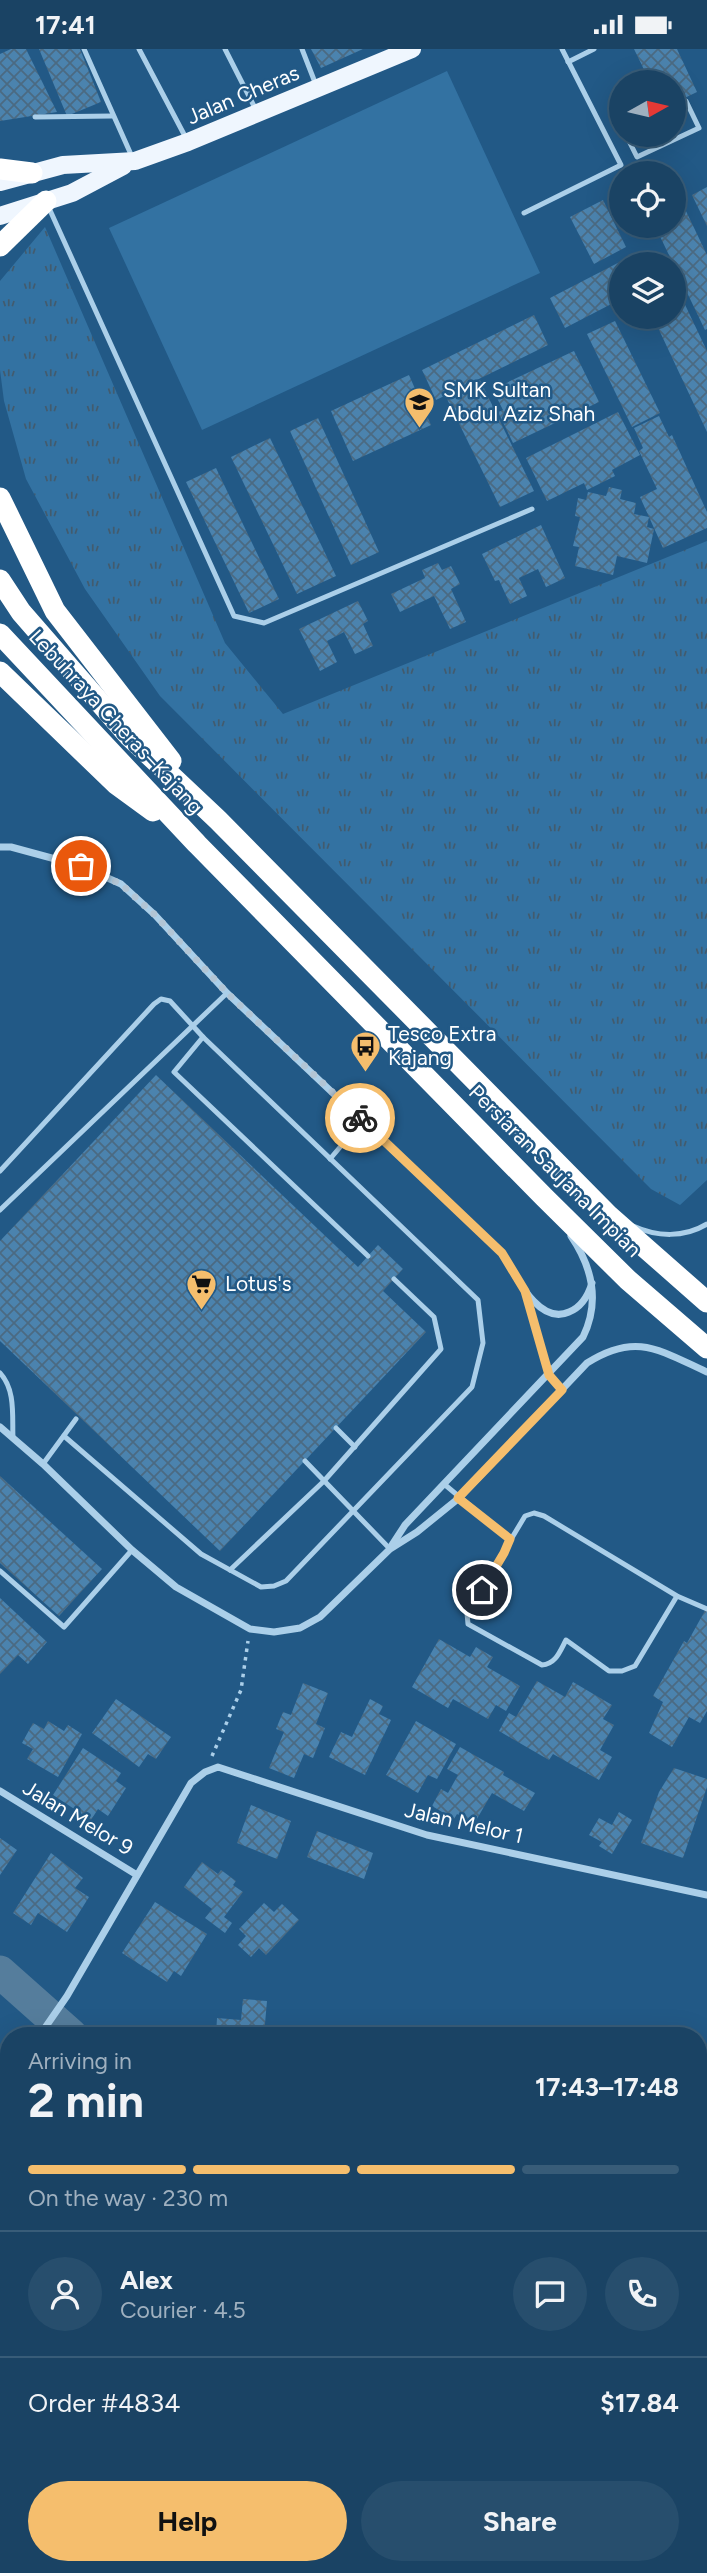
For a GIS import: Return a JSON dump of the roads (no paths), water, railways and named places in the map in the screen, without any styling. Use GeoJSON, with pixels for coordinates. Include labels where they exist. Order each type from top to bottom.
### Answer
{"type":"FeatureCollection","features":[{"type":"Feature","properties":{"kind":"highway"},"geometry":{"type":"LineString","coordinates":[[0,169],[32,173]]}},
{"type":"Feature","properties":{"kind":"highway"},"geometry":{"type":"LineString","coordinates":[[0,246],[46,201]]}},
{"type":"Feature","properties":{"kind":"highway"},"geometry":{"type":"LineString","coordinates":[[0,498],[55,611],[218,820]]}},
{"type":"Feature","properties":{"kind":"highway","name":"Lebuhraya Cheras–Kajang"},"geometry":{"type":"LineString","coordinates":[[0,580],[21,612],[129,736],[218,820]]}},
{"type":"Feature","properties":{"kind":"highway","name":"Lebuhraya Cheras–Kajang"},"geometry":{"type":"LineString","coordinates":[[0,633],[197,844]]}},
{"type":"Feature","properties":{"kind":"highway"},"geometry":{"type":"LineString","coordinates":[[0,672],[116,784],[197,844]]}},
{"type":"Feature","properties":{"kind":"highway","name":"Persiaran Saujana Impian"},"geometry":{"type":"LineString","coordinates":[[218,820],[608,1215],[707,1302]]}},
{"type":"Feature","properties":{"kind":"highway","name":"Persiaran Saujana Impian"},"geometry":{"type":"LineString","coordinates":[[197,844],[544,1197],[628,1280],[707,1348]]}},
{"type":"Feature","properties":{"kind":"main road","name":"Jalan Cheras"},"geometry":{"type":"LineString","coordinates":[[0,216],[72,193],[132,162],[188,142],[412,49]]}},
{"type":"Feature","properties":{"kind":"main road","name":"Jalan Cheras"},"geometry":{"type":"LineString","coordinates":[[0,182],[63,165],[132,162]]}},
{"type":"Feature","properties":{"kind":"street"},"geometry":{"type":"LineString","coordinates":[[0,847],[11,847],[81,866],[121,884],[155,915],[227,993],[502,1253],[525,1291],[540,1307],[558,1315],[570,1312],[588,1295],[592,1283]]}},
{"type":"Feature","properties":{"kind":"street"},"geometry":{"type":"LineString","coordinates":[[390,1549],[405,1525],[583,1337],[590,1322],[592,1283],[579,1248],[544,1197]]}},
{"type":"Feature","properties":{"kind":"street"},"geometry":{"type":"LineString","coordinates":[[525,1291],[549,1375],[562,1390]]}},
{"type":"Feature","properties":{"kind":"street"},"geometry":{"type":"LineString","coordinates":[[1,1428],[43,1464],[132,1550],[176,1587],[250,1629],[274,1632],[300,1628],[320,1616],[390,1549],[417,1532],[458,1498],[587,1363],[607,1350],[625,1345],[644,1346],[707,1372]]}},
{"type":"Feature","properties":{"kind":"street","name":"Jalan Melor 1"},"geometry":{"type":"LineString","coordinates":[[137,1875],[191,1783],[205,1772],[218,1767],[427,1835],[707,1895]]}},
{"type":"Feature","properties":{"kind":"street","name":"Jalan Melor 9"},"geometry":{"type":"LineString","coordinates":[[0,1791],[137,1875]]}},
{"type":"Feature","properties":{"kind":"street"},"geometry":{"type":"LineString","coordinates":[[46,2027],[67,1996],[137,1875]]}},
{"type":"Feature","properties":{"kind":"lane"},"geometry":{"type":"LineString","coordinates":[[84,49],[132,162]]}},
{"type":"Feature","properties":{"kind":"lane"},"geometry":{"type":"LineString","coordinates":[[138,49],[188,142]]}},
{"type":"Feature","properties":{"kind":"lane"},"geometry":{"type":"LineString","coordinates":[[225,49],[257,113]]}},
{"type":"Feature","properties":{"kind":"lane"},"geometry":{"type":"LineString","coordinates":[[302,49],[317,88]]}},
{"type":"Feature","properties":{"kind":"lane"},"geometry":{"type":"LineString","coordinates":[[562,49],[619,161]]}},
{"type":"Feature","properties":{"kind":"lane"},"geometry":{"type":"LineString","coordinates":[[569,62],[594,49]]}},
{"type":"Feature","properties":{"kind":"lane"},"geometry":{"type":"LineString","coordinates":[[686,101],[699,128],[686,134]]}},
{"type":"Feature","properties":{"kind":"lane"},"geometry":{"type":"LineString","coordinates":[[35,117],[113,116]]}},
{"type":"Feature","properties":{"kind":"lane"},"geometry":{"type":"LineString","coordinates":[[632,147],[637,157]]}},
{"type":"Feature","properties":{"kind":"lane"},"geometry":{"type":"LineString","coordinates":[[629,161],[658,147]]}},
{"type":"Feature","properties":{"kind":"lane"},"geometry":{"type":"LineString","coordinates":[[524,213],[609,171]]}},
{"type":"Feature","properties":{"kind":"lane"},"geometry":{"type":"LineString","coordinates":[[46,201],[234,616],[264,624],[532,509]]}},
{"type":"Feature","properties":{"kind":"lane"},"geometry":{"type":"LineString","coordinates":[[0,1210],[227,993]]}},
{"type":"Feature","properties":{"kind":"lane"},"geometry":{"type":"LineString","coordinates":[[0,1171],[154,1004],[161,999],[170,1001],[203,1037],[478,1300],[483,1343],[472,1387],[286,1581],[274,1586],[261,1587],[201,1554],[64,1436]]}},
{"type":"Feature","properties":{"kind":"lane"},"geometry":{"type":"LineString","coordinates":[[203,1037],[174,1072],[369,1255]]}},
{"type":"Feature","properties":{"kind":"lane"},"geometry":{"type":"LineString","coordinates":[[330,1159],[363,1120]]}},
{"type":"Feature","properties":{"kind":"lane"},"geometry":{"type":"LineString","coordinates":[[608,1215],[651,1234],[680,1234],[706,1225]]}},
{"type":"Feature","properties":{"kind":"lane"},"geometry":{"type":"LineString","coordinates":[[230,1570],[324,1481],[441,1349],[434,1317],[394,1279]]}},
{"type":"Feature","properties":{"kind":"lane"},"geometry":{"type":"LineString","coordinates":[[0,1373],[9,1385],[11,1393],[13,1439]]}},
{"type":"Feature","properties":{"kind":"lane"},"geometry":{"type":"LineString","coordinates":[[43,1464],[76,1419]]}},
{"type":"Feature","properties":{"kind":"lane"},"geometry":{"type":"LineString","coordinates":[[336,1428],[355,1447]]}},
{"type":"Feature","properties":{"kind":"lane"},"geometry":{"type":"LineString","coordinates":[[305,1461],[390,1549]]}},
{"type":"Feature","properties":{"kind":"lane"},"geometry":{"type":"LineString","coordinates":[[444,1484],[510,1539]]}},
{"type":"Feature","properties":{"kind":"lane"},"geometry":{"type":"LineString","coordinates":[[677,1596],[635,1666],[622,1671],[609,1671],[566,1640],[555,1660],[542,1665],[468,1624],[466,1619],[510,1539],[525,1516],[534,1513],[544,1516],[677,1596],[707,1609]]}},
{"type":"Feature","properties":{"kind":"lane"},"geometry":{"type":"LineString","coordinates":[[0,1571],[64,1627],[132,1550]]}},
{"type":"Feature","properties":{"kind":"waterway"},"geometry":{"type":"LineString","coordinates":[[0,1972],[62,2027]]}},
{"type":"Feature","properties":{"kind":"place","name":"SMK Sultan Abdul Aziz Shah"},"geometry":{"type":"Point","coordinates":[420,429]}},
{"type":"Feature","properties":{"kind":"place","name":"Tesco Extra Kajang"},"geometry":{"type":"Point","coordinates":[365,1073]}},
{"type":"Feature","properties":{"kind":"place","name":"Lotus's"},"geometry":{"type":"Point","coordinates":[202,1311]}}]}
